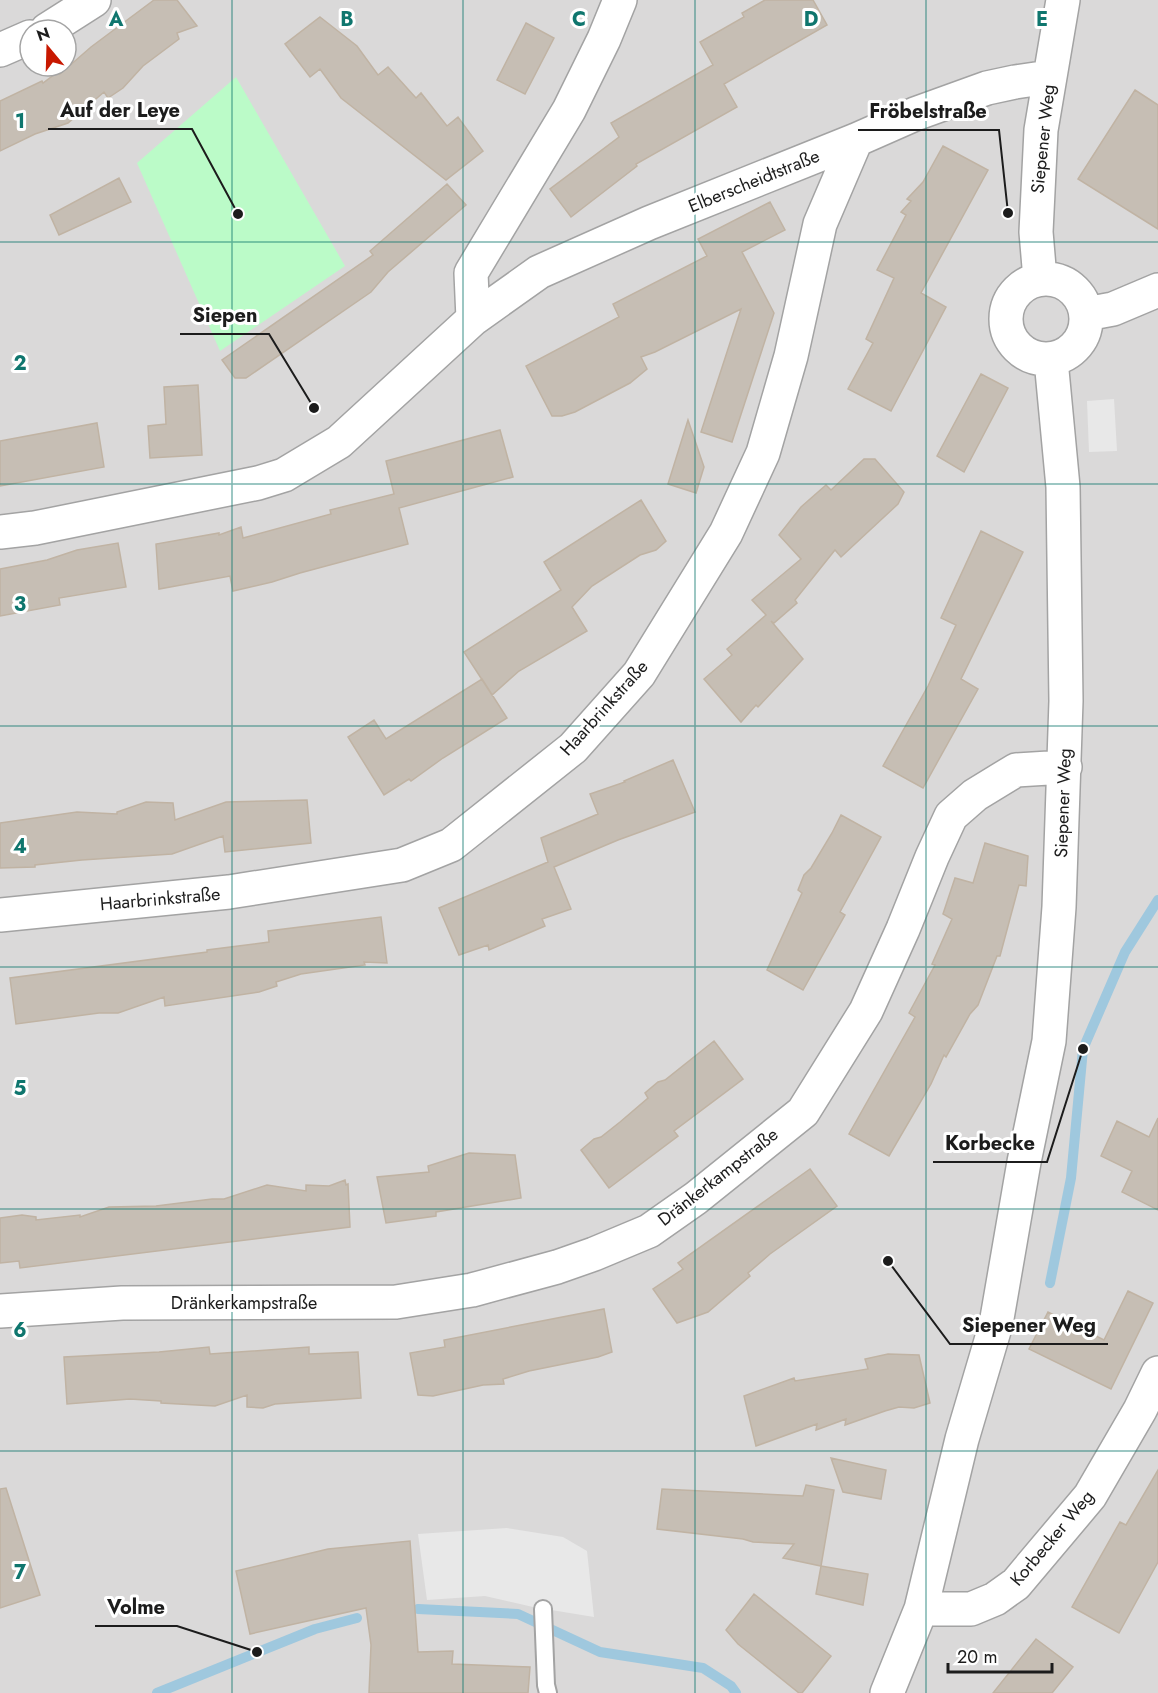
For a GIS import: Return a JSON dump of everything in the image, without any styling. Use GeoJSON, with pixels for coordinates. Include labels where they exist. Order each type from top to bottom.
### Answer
{"type":"FeatureCollection","features":[{"type":"Feature","properties":{"kind":"street"},"geometry":{"type":"LineString","coordinates":[[65,18],[94,0]]}},
{"type":"Feature","properties":{"kind":"street"},"geometry":{"type":"LineString","coordinates":[[473,319],[471,273],[569,110],[604,39],[620,0]]}},
{"type":"Feature","properties":{"kind":"street","name":"Siepener Weg"},"geometry":{"type":"LineString","coordinates":[[1040,279],[1036,232],[1041,130],[1063,0]]}},
{"type":"Feature","properties":{"kind":"street"},"geometry":{"type":"LineString","coordinates":[[0,50],[18,42]]}},
{"type":"Feature","properties":{"kind":"street","name":"Elberscheidtstraße"},"geometry":{"type":"LineString","coordinates":[[0,532],[35,528],[258,483],[284,475],[339,442],[473,319],[539,272],[649,223],[915,114],[987,88],[1049,77]]}},
{"type":"Feature","properties":{"kind":"street","name":"Haarbrinkstraße"},"geometry":{"type":"LineString","coordinates":[[0,915],[229,892],[402,865],[451,845],[573,748],[639,674],[726,533],[740,503],[763,453],[791,356],[820,224],[856,140]]}},
{"type":"Feature","properties":{"kind":"street"},"geometry":{"type":"LineString","coordinates":[[1040,279],[1056,280],[1070,287],[1082,299],[1086,314],[1085,330],[1078,344],[1066,354],[1051,360],[1032,357],[1017,348],[1007,331],[1006,314],[1011,298],[1024,285],[1040,279]]}},
{"type":"Feature","properties":{"kind":"street"},"geometry":{"type":"LineString","coordinates":[[1086,314],[1113,309],[1158,290]]}},
{"type":"Feature","properties":{"kind":"street","name":"Siepener Weg"},"geometry":{"type":"LineString","coordinates":[[887,1693],[921,1609],[962,1439],[996,1324],[1048,1041],[1059,907],[1065,767],[1066,586],[1064,487],[1051,360]]}},
{"type":"Feature","properties":{"kind":"street","name":"Dränkerkampstraße"},"geometry":{"type":"LineString","coordinates":[[0,1311],[122,1303],[396,1302],[472,1290],[546,1270],[594,1254],[649,1231],[696,1198],[803,1112],[866,1011],[951,816],[975,795],[1016,770],[1065,767]]}},
{"type":"Feature","properties":{"kind":"street","name":"Korbecker Weg"},"geometry":{"type":"LineString","coordinates":[[921,1609],[971,1609],[995,1599],[1016,1584],[1090,1496],[1140,1410],[1158,1373]]}},
{"type":"Feature","properties":{"kind":"lane"},"geometry":{"type":"LineString","coordinates":[[543,1609],[548,1693]]}},
{"type":"Feature","properties":{"kind":"shaded area"},"geometry":{"type":"Polygon","coordinates":[[[0,0],[1158,0],[1158,1693],[0,1693],[0,0]]]}},
{"type":"Feature","properties":{"kind":"shaded area"},"geometry":{"type":"Polygon","coordinates":[[[1114,399],[1117,451],[1089,452],[1087,401],[1114,399]]]}},
{"type":"Feature","properties":{"kind":"shaded area"},"geometry":{"type":"Polygon","coordinates":[[[507,1528],[563,1537],[587,1551],[594,1617],[485,1596],[427,1600],[418,1534],[507,1528]]]}},
{"type":"Feature","properties":{"kind":"green space"},"geometry":{"type":"Polygon","coordinates":[[[236,77],[345,266],[220,351],[137,163],[236,77]]]}},
{"type":"Feature","properties":{"kind":"building"},"geometry":{"type":"Polygon","coordinates":[[[154,0],[177,0],[197,26],[177,33],[179,39],[143,66],[123,88],[108,98],[104,92],[68,123],[35,134],[0,151],[0,101],[50,78],[78,78],[78,58],[154,0]]]}},
{"type":"Feature","properties":{"kind":"building"},"geometry":{"type":"Polygon","coordinates":[[[765,0],[813,0],[827,25],[724,84],[737,107],[636,164],[637,166],[571,217],[550,189],[619,137],[611,123],[713,65],[700,42],[744,17],[742,13],[765,0]]]}},
{"type":"Feature","properties":{"kind":"building"},"geometry":{"type":"Polygon","coordinates":[[[320,17],[357,46],[378,75],[388,67],[416,98],[421,93],[447,126],[458,117],[483,151],[446,180],[341,98],[320,69],[310,77],[285,44],[320,17]]]}},
{"type":"Feature","properties":{"kind":"building"},"geometry":{"type":"Polygon","coordinates":[[[526,23],[554,38],[525,94],[497,80],[526,23]]]}},
{"type":"Feature","properties":{"kind":"building"},"geometry":{"type":"Polygon","coordinates":[[[1135,90],[1158,105],[1158,229],[1078,179],[1135,90]]]}},
{"type":"Feature","properties":{"kind":"building"},"geometry":{"type":"Polygon","coordinates":[[[943,146],[988,170],[921,293],[946,307],[891,411],[848,389],[873,343],[866,339],[894,278],[877,270],[906,215],[901,212],[911,201],[907,199],[923,182],[943,146]]]}},
{"type":"Feature","properties":{"kind":"building"},"geometry":{"type":"Polygon","coordinates":[[[119,178],[131,202],[59,235],[50,215],[119,178]]]}},
{"type":"Feature","properties":{"kind":"building"},"geometry":{"type":"Polygon","coordinates":[[[447,184],[466,205],[388,272],[371,292],[246,378],[235,378],[222,360],[373,255],[370,251],[447,184]]]}},
{"type":"Feature","properties":{"kind":"building"},"geometry":{"type":"Polygon","coordinates":[[[770,202],[785,230],[742,252],[774,313],[732,442],[701,432],[741,309],[641,357],[647,369],[630,383],[575,412],[552,416],[526,366],[619,317],[613,304],[707,256],[698,239],[770,202]]]}},
{"type":"Feature","properties":{"kind":"building"},"geometry":{"type":"Polygon","coordinates":[[[981,374],[1008,388],[964,472],[937,456],[981,374]]]}},
{"type":"Feature","properties":{"kind":"building"},"geometry":{"type":"Polygon","coordinates":[[[198,385],[202,455],[150,458],[148,426],[166,424],[164,387],[198,385]]]}},
{"type":"Feature","properties":{"kind":"building"},"geometry":{"type":"Polygon","coordinates":[[[688,420],[704,467],[696,493],[668,484],[688,420]]]}},
{"type":"Feature","properties":{"kind":"building"},"geometry":{"type":"Polygon","coordinates":[[[97,423],[104,467],[0,486],[0,441],[97,423]]]}},
{"type":"Feature","properties":{"kind":"building"},"geometry":{"type":"Polygon","coordinates":[[[500,430],[513,477],[399,508],[408,544],[233,591],[230,576],[159,589],[156,544],[219,533],[219,535],[241,527],[243,538],[331,514],[330,510],[394,494],[386,461],[500,430]]]}},
{"type":"Feature","properties":{"kind":"building"},"geometry":{"type":"Polygon","coordinates":[[[864,459],[875,459],[904,492],[898,504],[841,557],[835,550],[795,600],[797,603],[774,623],[771,621],[803,659],[741,722],[704,679],[732,655],[727,649],[766,615],[752,600],[801,559],[779,535],[801,507],[826,485],[831,490],[864,459]]]}},
{"type":"Feature","properties":{"kind":"building"},"geometry":{"type":"Polygon","coordinates":[[[641,500],[666,541],[656,550],[640,555],[592,586],[572,607],[587,631],[519,671],[492,695],[464,652],[561,590],[544,562],[641,500]]]}},
{"type":"Feature","properties":{"kind":"building"},"geometry":{"type":"Polygon","coordinates":[[[981,531],[1023,552],[961,679],[978,689],[923,788],[883,766],[928,686],[956,625],[941,618],[981,531]]]}},
{"type":"Feature","properties":{"kind":"building"},"geometry":{"type":"Polygon","coordinates":[[[118,543],[126,587],[59,598],[60,605],[0,616],[0,569],[47,560],[77,550],[118,543]]]}},
{"type":"Feature","properties":{"kind":"building"},"geometry":{"type":"Polygon","coordinates":[[[482,679],[507,718],[411,781],[409,779],[384,795],[348,737],[374,720],[386,739],[482,679]]]}},
{"type":"Feature","properties":{"kind":"building"},"geometry":{"type":"Polygon","coordinates":[[[673,760],[695,812],[618,840],[554,867],[571,909],[542,919],[545,926],[489,950],[488,945],[459,955],[439,908],[548,862],[541,838],[598,814],[590,794],[625,782],[673,760]]]}},
{"type":"Feature","properties":{"kind":"building"},"geometry":{"type":"Polygon","coordinates":[[[307,800],[311,843],[225,852],[223,836],[172,854],[82,860],[35,865],[35,867],[0,868],[0,823],[77,812],[117,814],[117,812],[146,802],[173,803],[175,820],[226,802],[307,800]]]}},
{"type":"Feature","properties":{"kind":"building"},"geometry":{"type":"Polygon","coordinates":[[[841,815],[881,837],[840,912],[845,915],[803,990],[767,970],[802,893],[798,890],[804,875],[811,868],[841,815]]]}},
{"type":"Feature","properties":{"kind":"building"},"geometry":{"type":"Polygon","coordinates":[[[985,843],[1028,856],[1026,886],[1019,885],[1000,956],[997,956],[978,1005],[970,1014],[946,1057],[944,1055],[931,1084],[889,1156],[849,1134],[915,1017],[909,1013],[935,965],[932,964],[952,919],[943,914],[955,878],[973,883],[985,843]]]}},
{"type":"Feature","properties":{"kind":"building"},"geometry":{"type":"Polygon","coordinates":[[[381,917],[387,963],[364,962],[365,965],[301,974],[276,982],[277,986],[259,992],[165,1006],[164,997],[118,1013],[99,1013],[16,1024],[10,978],[269,942],[268,931],[381,917]]]}},
{"type":"Feature","properties":{"kind":"building"},"geometry":{"type":"Polygon","coordinates":[[[714,1041],[743,1079],[674,1131],[678,1136],[609,1188],[581,1150],[594,1139],[601,1137],[648,1098],[645,1093],[658,1082],[665,1080],[714,1041]]]}},
{"type":"Feature","properties":{"kind":"building"},"geometry":{"type":"Polygon","coordinates":[[[1158,1118],[1158,1210],[1122,1192],[1132,1171],[1101,1156],[1117,1121],[1149,1137],[1158,1118]]]}},
{"type":"Feature","properties":{"kind":"building"},"geometry":{"type":"Polygon","coordinates":[[[469,1153],[515,1155],[521,1198],[436,1212],[436,1216],[386,1223],[377,1177],[429,1172],[428,1166],[469,1153]]]}},
{"type":"Feature","properties":{"kind":"building"},"geometry":{"type":"Polygon","coordinates":[[[810,1169],[837,1206],[770,1254],[748,1273],[750,1276],[708,1312],[677,1323],[653,1289],[683,1269],[678,1263],[810,1169]]]}},
{"type":"Feature","properties":{"kind":"building"},"geometry":{"type":"Polygon","coordinates":[[[345,1180],[346,1185],[348,1184],[350,1227],[20,1268],[19,1261],[0,1263],[0,1218],[22,1215],[36,1217],[36,1220],[80,1215],[80,1217],[109,1207],[156,1206],[224,1199],[267,1185],[306,1191],[306,1185],[329,1186],[345,1180]]]}},
{"type":"Feature","properties":{"kind":"building"},"geometry":{"type":"Polygon","coordinates":[[[1128,1291],[1153,1303],[1111,1389],[1029,1349],[1048,1312],[1104,1340],[1128,1291]]]}},
{"type":"Feature","properties":{"kind":"building"},"geometry":{"type":"Polygon","coordinates":[[[604,1309],[612,1352],[529,1371],[503,1379],[504,1384],[483,1385],[433,1396],[418,1395],[410,1353],[445,1347],[444,1340],[604,1309]]]}},
{"type":"Feature","properties":{"kind":"building"},"geometry":{"type":"Polygon","coordinates":[[[209,1347],[210,1354],[309,1347],[309,1354],[358,1352],[361,1398],[275,1404],[263,1408],[247,1407],[247,1395],[215,1406],[130,1399],[67,1404],[64,1357],[209,1347]]]}},
{"type":"Feature","properties":{"kind":"building"},"geometry":{"type":"Polygon","coordinates":[[[888,1354],[919,1355],[930,1403],[914,1408],[899,1407],[845,1425],[846,1419],[816,1430],[817,1424],[756,1446],[744,1396],[794,1378],[795,1381],[868,1369],[865,1359],[888,1354]]]}},
{"type":"Feature","properties":{"kind":"building"},"geometry":{"type":"Polygon","coordinates":[[[831,1458],[886,1470],[881,1499],[843,1492],[831,1458]]]}},
{"type":"Feature","properties":{"kind":"building"},"geometry":{"type":"Polygon","coordinates":[[[1158,1470],[1158,1562],[1119,1633],[1072,1607],[1120,1522],[1126,1525],[1158,1470]]]}},
{"type":"Feature","properties":{"kind":"building"},"geometry":{"type":"Polygon","coordinates":[[[806,1485],[834,1490],[821,1566],[783,1558],[794,1544],[753,1542],[657,1529],[662,1489],[803,1496],[806,1485]]]}},
{"type":"Feature","properties":{"kind":"building"},"geometry":{"type":"Polygon","coordinates":[[[6,1488],[40,1595],[0,1608],[0,1489],[6,1488]]]}},
{"type":"Feature","properties":{"kind":"building"},"geometry":{"type":"Polygon","coordinates":[[[410,1541],[418,1652],[453,1651],[452,1664],[530,1667],[528,1693],[369,1693],[371,1645],[366,1608],[250,1634],[236,1571],[328,1549],[410,1541]]]}},
{"type":"Feature","properties":{"kind":"building"},"geometry":{"type":"Polygon","coordinates":[[[821,1566],[868,1574],[863,1605],[816,1594],[821,1566]]]}},
{"type":"Feature","properties":{"kind":"building"},"geometry":{"type":"Polygon","coordinates":[[[754,1594],[831,1656],[802,1693],[799,1693],[738,1644],[726,1630],[754,1594]]]}},
{"type":"Feature","properties":{"kind":"building"},"geometry":{"type":"Polygon","coordinates":[[[1036,1639],[1073,1667],[1052,1693],[993,1693],[1036,1639]]]}},
{"type":"Feature","properties":{"kind":"waterway"},"geometry":{"type":"LineString","coordinates":[[1050,1283],[1071,1178],[1083,1049],[1125,952],[1158,900]]}},
{"type":"Feature","properties":{"kind":"waterway"},"geometry":{"type":"LineString","coordinates":[[418,1609],[518,1614],[600,1652],[703,1668],[731,1686],[736,1693]]}},
{"type":"Feature","properties":{"kind":"waterway"},"geometry":{"type":"LineString","coordinates":[[157,1693],[315,1629],[357,1618]]}},
{"type":"Feature","properties":{"kind":"place","name":"Fröbelstraße"},"geometry":{"type":"Point","coordinates":[1008,213]}},
{"type":"Feature","properties":{"kind":"place","name":"Auf der Leye"},"geometry":{"type":"Point","coordinates":[238,214]}},
{"type":"Feature","properties":{"kind":"place","name":"Siepen"},"geometry":{"type":"Point","coordinates":[314,408]}},
{"type":"Feature","properties":{"kind":"place","name":"Korbecke"},"geometry":{"type":"Point","coordinates":[1083,1049]}},
{"type":"Feature","properties":{"kind":"place","name":"Siepener Weg"},"geometry":{"type":"Point","coordinates":[888,1261]}},
{"type":"Feature","properties":{"kind":"place","name":"Volme"},"geometry":{"type":"Point","coordinates":[257,1652]}}]}
